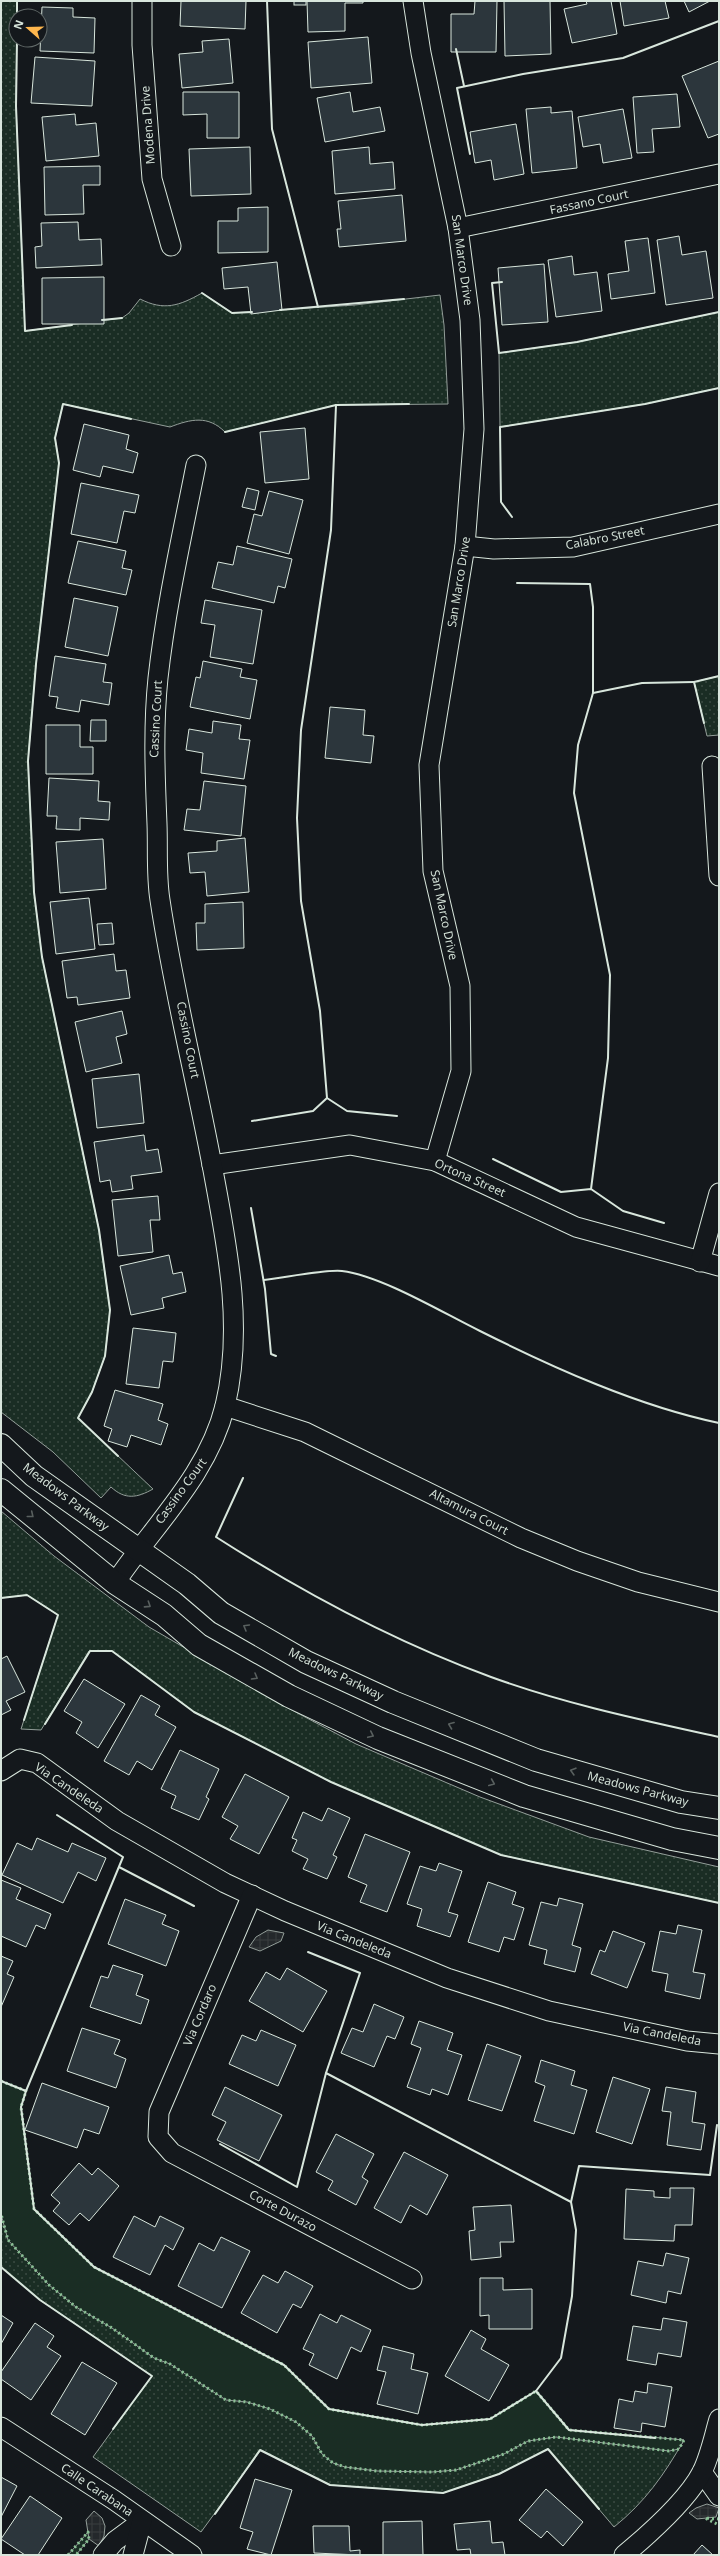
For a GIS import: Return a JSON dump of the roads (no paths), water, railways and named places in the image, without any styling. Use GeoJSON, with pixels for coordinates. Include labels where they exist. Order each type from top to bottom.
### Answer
{"type":"FeatureCollection","features":[{"type":"Feature","properties":{"kind":"main road","name":"Meadows Parkway"},"geometry":{"type":"LineString","coordinates":[[1,1445],[34,1476],[186,1584],[221,1613],[306,1662],[393,1702],[536,1760],[681,1802],[719,1808]]}},
{"type":"Feature","properties":{"kind":"main road"},"geometry":{"type":"LineString","coordinates":[[1,1490],[115,1584],[164,1615],[199,1645],[289,1696],[378,1738],[524,1796],[672,1839],[719,1848]]}},
{"type":"Feature","properties":{"kind":"street","name":"Modena Drive"},"geometry":{"type":"LineString","coordinates":[[142,1],[142,45],[152,179],[171,246]]}},
{"type":"Feature","properties":{"kind":"street","name":"San Marco Drive"},"geometry":{"type":"LineString","coordinates":[[413,1],[421,53],[458,228],[470,320],[474,429],[465,546],[429,765],[433,871],[460,986],[461,1071],[435,1161]]}},
{"type":"Feature","properties":{"kind":"street","name":"Fassano Court"},"geometry":{"type":"LineString","coordinates":[[458,228],[719,174]]}},
{"type":"Feature","properties":{"kind":"street","name":"Cassino Court"},"geometry":{"type":"LineString","coordinates":[[115,1584],[138,1549],[202,1466],[215,1438],[225,1406],[234,1354],[234,1305],[212,1166],[159,897],[154,763],[159,673],[169,600],[196,465]]}},
{"type":"Feature","properties":{"kind":"street","name":"Calabro Street"},"geometry":{"type":"LineString","coordinates":[[465,546],[494,549],[573,547],[719,514]]}},
{"type":"Feature","properties":{"kind":"street"},"geometry":{"type":"LineString","coordinates":[[712,766],[719,876]]}},
{"type":"Feature","properties":{"kind":"street","name":"Ortona Street"},"geometry":{"type":"LineString","coordinates":[[212,1166],[350,1145],[435,1161],[576,1227],[719,1266]]}},
{"type":"Feature","properties":{"kind":"street"},"geometry":{"type":"LineString","coordinates":[[700,1262],[719,1193]]}},
{"type":"Feature","properties":{"kind":"street","name":"Altamura Court"},"geometry":{"type":"LineString","coordinates":[[225,1406],[305,1432],[521,1538],[577,1561],[638,1582],[719,1602]]}},
{"type":"Feature","properties":{"kind":"street","name":"Via Candeleda"},"geometry":{"type":"LineString","coordinates":[[1,1771],[20,1759],[37,1764],[117,1821],[225,1883],[285,1911],[447,1978],[542,2009],[687,2041],[719,2044]]}},
{"type":"Feature","properties":{"kind":"street","name":"Via Cordaro"},"geometry":{"type":"LineString","coordinates":[[158,2137],[159,2112],[252,1895]]}},
{"type":"Feature","properties":{"kind":"street","name":"Corte Durazo"},"geometry":{"type":"LineString","coordinates":[[158,2137],[172,2153],[412,2279]]}},
{"type":"Feature","properties":{"kind":"street"},"geometry":{"type":"LineString","coordinates":[[719,2419],[711,2472],[719,2496]]}},
{"type":"Feature","properties":{"kind":"street","name":"Calle Carabana"},"geometry":{"type":"LineString","coordinates":[[1,2428],[114,2500],[192,2555]]}},
{"type":"Feature","properties":{"kind":"street"},"geometry":{"type":"LineString","coordinates":[[624,2555],[650,2533],[685,2495],[711,2472]]}},
{"type":"Feature","properties":{"kind":"street"},"geometry":{"type":"LineString","coordinates":[[103,2555],[115,2540],[142,2521]]}},
{"type":"Feature","properties":{"kind":"street"},"geometry":{"type":"LineString","coordinates":[[133,2555],[142,2521]]}}]}
